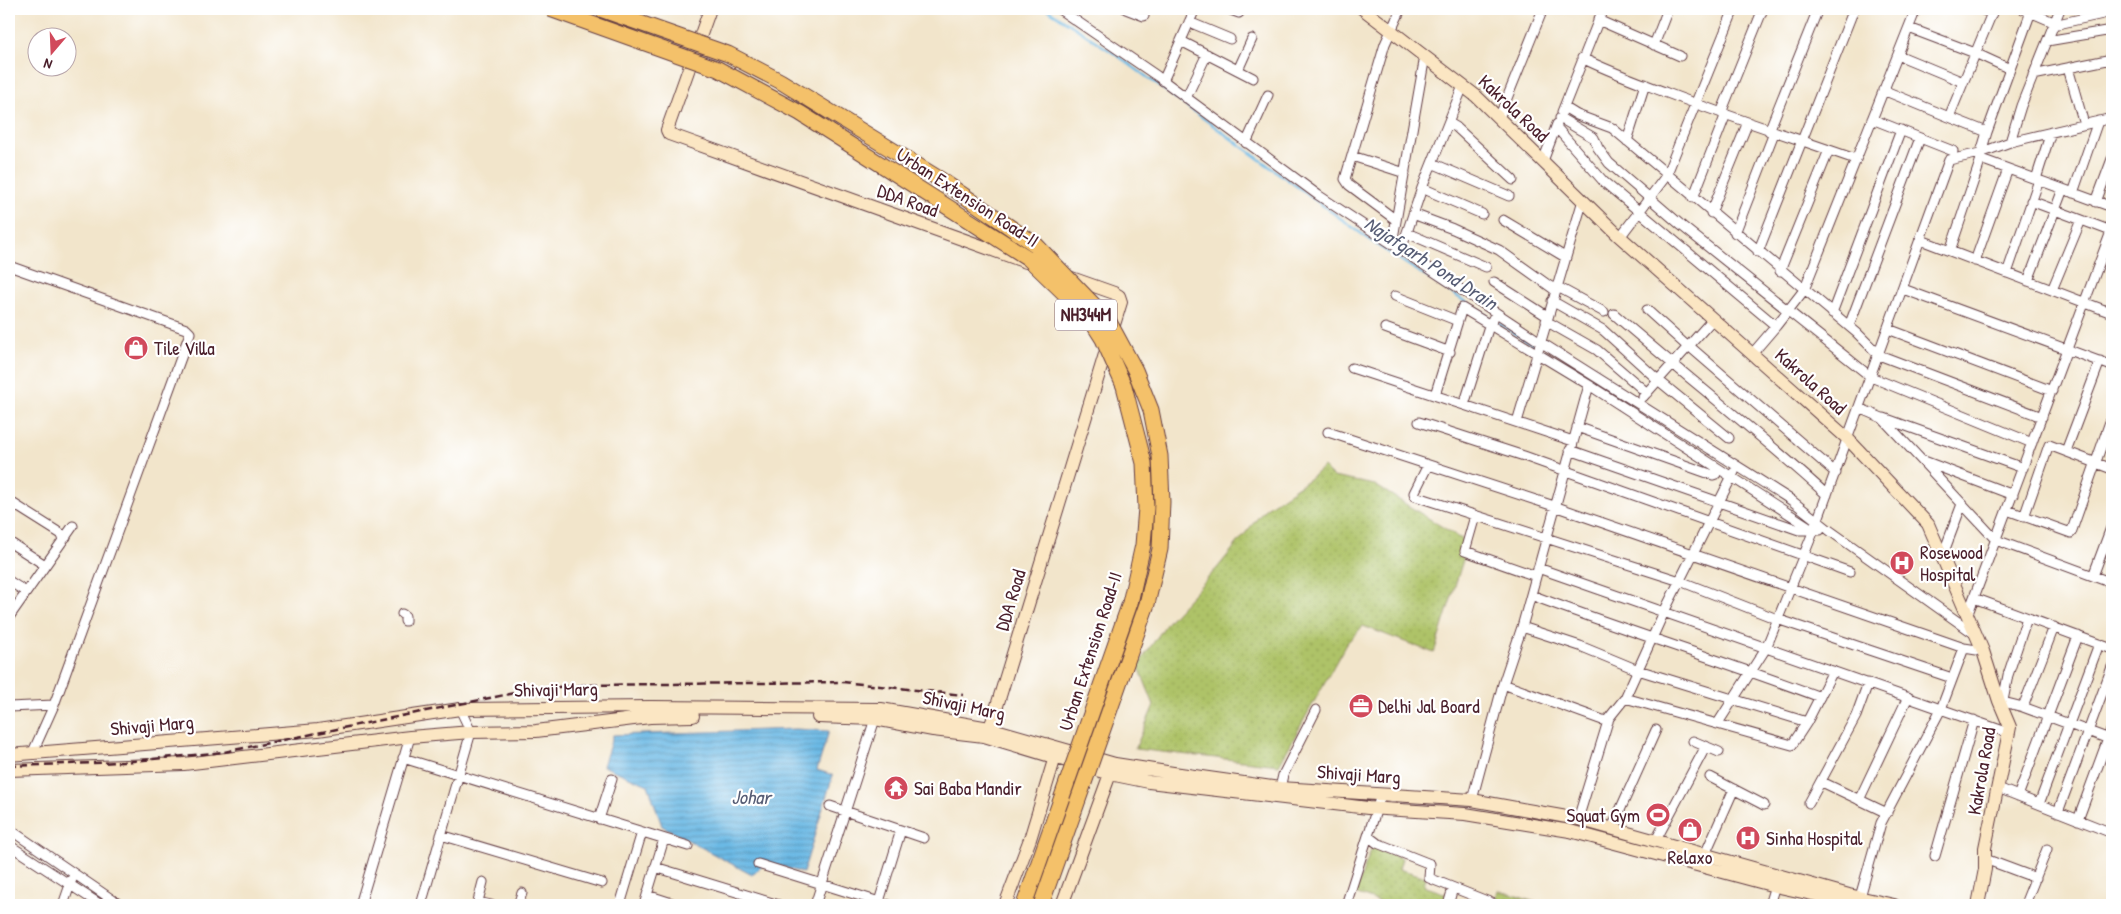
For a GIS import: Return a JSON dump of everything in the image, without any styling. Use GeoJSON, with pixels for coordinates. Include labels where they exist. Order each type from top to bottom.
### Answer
{"type":"FeatureCollection","features":[{"type":"Feature","properties":{"kind":"highway","name":"Urban Extension Road-II"},"geometry":{"type":"LineString","coordinates":[[550,9],[718,70],[800,113],[1028,258],[1088,318],[1102,339],[1124,386],[1144,463],[1146,508],[1143,545],[1130,603],[1024,905]]}},
{"type":"Feature","properties":{"kind":"highway","name":"Urban Extension Road-II"},"geometry":{"type":"LineString","coordinates":[[600,9],[728,54],[780,81],[941,180],[1036,246],[1108,320],[1136,370],[1150,410],[1160,456],[1162,502],[1160,549],[1147,604],[1041,905]]}},
{"type":"Feature","properties":{"kind":"main road","name":"DDA Road"},"geometry":{"type":"LineString","coordinates":[[710,9],[667,130],[669,134],[1119,296],[1121,302],[1118,314],[990,726]]}},
{"type":"Feature","properties":{"kind":"main road","name":"Kakrola Road"},"geometry":{"type":"LineString","coordinates":[[1363,9],[1463,86],[1499,118],[1620,237],[1848,439],[1928,524],[1983,651],[2010,725],[1985,848],[1985,869],[1978,905]]}},
{"type":"Feature","properties":{"kind":"main road","name":"Shivaji Marg"},"geometry":{"type":"LineString","coordinates":[[9,755],[318,730],[460,709],[651,707],[881,709],[990,726],[1115,764],[1280,788],[1472,800],[1578,819],[1704,853],[1777,880],[1852,901],[1894,905]]}},
{"type":"Feature","properties":{"kind":"main road","name":"Shivaji Marg"},"geometry":{"type":"LineString","coordinates":[[9,770],[184,764],[410,737],[471,732],[536,731],[650,716],[790,716],[876,719],[933,730],[984,736],[1110,774],[1217,792],[1378,809],[1465,814],[1570,831],[1701,866],[1777,880]]}},
{"type":"Feature","properties":{"kind":"main road"},"geometry":{"type":"LineString","coordinates":[[1005,905],[1030,839],[1055,757]]}},
{"type":"Feature","properties":{"kind":"main road"},"geometry":{"type":"LineString","coordinates":[[1062,905],[1110,774]]}},
{"type":"Feature","properties":{"kind":"street"},"geometry":{"type":"LineString","coordinates":[[1059,9],[1163,81],[1318,195],[1401,250],[1493,320],[1734,471],[1814,530]]}},
{"type":"Feature","properties":{"kind":"street"},"geometry":{"type":"LineString","coordinates":[[1126,9],[1144,16]]}},
{"type":"Feature","properties":{"kind":"street"},"geometry":{"type":"LineString","coordinates":[[1163,81],[1195,9]]}},
{"type":"Feature","properties":{"kind":"street"},"geometry":{"type":"LineString","coordinates":[[1228,9],[1239,13]]}},
{"type":"Feature","properties":{"kind":"street"},"geometry":{"type":"LineString","coordinates":[[1396,220],[1346,182],[1385,44],[1401,9]]}},
{"type":"Feature","properties":{"kind":"street"},"geometry":{"type":"LineString","coordinates":[[1499,118],[1544,9]]}},
{"type":"Feature","properties":{"kind":"street"},"geometry":{"type":"LineString","coordinates":[[1543,161],[1582,58],[1603,9]]}},
{"type":"Feature","properties":{"kind":"street"},"geometry":{"type":"LineString","coordinates":[[1654,45],[1667,9]]}},
{"type":"Feature","properties":{"kind":"street"},"geometry":{"type":"LineString","coordinates":[[1620,237],[1666,176],[1734,9]]}},
{"type":"Feature","properties":{"kind":"street"},"geometry":{"type":"LineString","coordinates":[[1693,198],[1763,9]]}},
{"type":"Feature","properties":{"kind":"street"},"geometry":{"type":"LineString","coordinates":[[1735,233],[1818,9]]}},
{"type":"Feature","properties":{"kind":"street"},"geometry":{"type":"LineString","coordinates":[[1758,252],[1854,9]]}},
{"type":"Feature","properties":{"kind":"street"},"geometry":{"type":"LineString","coordinates":[[1752,354],[1804,290],[1916,9]]}},
{"type":"Feature","properties":{"kind":"street"},"geometry":{"type":"LineString","coordinates":[[1949,117],[1992,11],[1980,9]]}},
{"type":"Feature","properties":{"kind":"street"},"geometry":{"type":"LineString","coordinates":[[2010,142],[2033,75],[2060,9]]}},
{"type":"Feature","properties":{"kind":"street"},"geometry":{"type":"LineString","coordinates":[[1950,252],[1987,132],[2029,10],[2060,23],[2110,11]]}},
{"type":"Feature","properties":{"kind":"street"},"geometry":{"type":"LineString","coordinates":[[1598,20],[1680,56]]}},
{"type":"Feature","properties":{"kind":"street"},"geometry":{"type":"LineString","coordinates":[[1189,22],[1230,39]]}},
{"type":"Feature","properties":{"kind":"street"},"geometry":{"type":"LineString","coordinates":[[1909,28],[1975,53],[2010,69]]}},
{"type":"Feature","properties":{"kind":"street"},"geometry":{"type":"LineString","coordinates":[[2047,41],[2112,30]]}},
{"type":"Feature","properties":{"kind":"street"},"geometry":{"type":"LineString","coordinates":[[1238,70],[1252,39]]}},
{"type":"Feature","properties":{"kind":"street"},"geometry":{"type":"LineString","coordinates":[[1181,41],[1253,78]]}},
{"type":"Feature","properties":{"kind":"street"},"geometry":{"type":"LineString","coordinates":[[1186,98],[1207,54]]}},
{"type":"Feature","properties":{"kind":"street"},"geometry":{"type":"LineString","coordinates":[[1898,55],[1963,82]]}},
{"type":"Feature","properties":{"kind":"street"},"geometry":{"type":"LineString","coordinates":[[1392,244],[1425,56]]}},
{"type":"Feature","properties":{"kind":"street"},"geometry":{"type":"LineString","coordinates":[[1582,58],[1695,104],[1855,159]]}},
{"type":"Feature","properties":{"kind":"street"},"geometry":{"type":"LineString","coordinates":[[2033,75],[2112,59]]}},
{"type":"Feature","properties":{"kind":"street"},"geometry":{"type":"LineString","coordinates":[[2068,68],[2084,124]]}},
{"type":"Feature","properties":{"kind":"street"},"geometry":{"type":"LineString","coordinates":[[1627,141],[1645,84]]}},
{"type":"Feature","properties":{"kind":"street"},"geometry":{"type":"LineString","coordinates":[[1401,250],[1422,188],[1463,86]]}},
{"type":"Feature","properties":{"kind":"street"},"geometry":{"type":"LineString","coordinates":[[1883,90],[1987,132]]}},
{"type":"Feature","properties":{"kind":"street"},"geometry":{"type":"LineString","coordinates":[[1246,143],[1268,95]]}},
{"type":"Feature","properties":{"kind":"street"},"geometry":{"type":"LineString","coordinates":[[1564,107],[1577,115],[1612,128],[1666,176],[1849,326],[1879,355],[2042,417]]}},
{"type":"Feature","properties":{"kind":"street"},"geometry":{"type":"LineString","coordinates":[[1560,118],[1594,138],[1598,148],[1609,163],[1682,226],[1871,377],[2032,443]]}},
{"type":"Feature","properties":{"kind":"street"},"geometry":{"type":"LineString","coordinates":[[1872,118],[1953,151]]}},
{"type":"Feature","properties":{"kind":"street"},"geometry":{"type":"LineString","coordinates":[[1718,723],[1766,648],[1836,473],[1949,160],[1981,156],[2010,142],[2112,118]]}},
{"type":"Feature","properties":{"kind":"street"},"geometry":{"type":"LineString","coordinates":[[2073,193],[2098,121]]}},
{"type":"Feature","properties":{"kind":"street"},"geometry":{"type":"LineString","coordinates":[[1711,213],[1748,122]]}},
{"type":"Feature","properties":{"kind":"street"},"geometry":{"type":"LineString","coordinates":[[1448,123],[1456,127],[1513,180]]}},
{"type":"Feature","properties":{"kind":"street"},"geometry":{"type":"LineString","coordinates":[[1556,127],[1604,182],[1776,326]]}},
{"type":"Feature","properties":{"kind":"street"},"geometry":{"type":"LineString","coordinates":[[1832,313],[1901,130]]}},
{"type":"Feature","properties":{"kind":"street"},"geometry":{"type":"LineString","coordinates":[[2006,273],[2032,201],[2050,132]]}},
{"type":"Feature","properties":{"kind":"street"},"geometry":{"type":"LineString","coordinates":[[1849,326],[1920,138]]}},
{"type":"Feature","properties":{"kind":"street"},"geometry":{"type":"LineString","coordinates":[[1780,271],[1829,150]]}},
{"type":"Feature","properties":{"kind":"street"},"geometry":{"type":"LineString","coordinates":[[1352,156],[1405,173]]}},
{"type":"Feature","properties":{"kind":"street"},"geometry":{"type":"LineString","coordinates":[[1981,156],[2008,169],[2112,208]]}},
{"type":"Feature","properties":{"kind":"street"},"geometry":{"type":"LineString","coordinates":[[2096,202],[2112,159]]}},
{"type":"Feature","properties":{"kind":"street"},"geometry":{"type":"LineString","coordinates":[[1432,163],[1509,196]]}},
{"type":"Feature","properties":{"kind":"street"},"geometry":{"type":"LineString","coordinates":[[1975,261],[2008,169]]}},
{"type":"Feature","properties":{"kind":"street"},"geometry":{"type":"LineString","coordinates":[[1422,188],[1482,214]]}},
{"type":"Feature","properties":{"kind":"street"},"geometry":{"type":"LineString","coordinates":[[2028,281],[2063,189]]}},
{"type":"Feature","properties":{"kind":"street"},"geometry":{"type":"LineString","coordinates":[[1517,422],[1540,348],[1546,318],[1583,200]]}},
{"type":"Feature","properties":{"kind":"street"},"geometry":{"type":"LineString","coordinates":[[1968,616],[2112,230],[2032,201]]}},
{"type":"Feature","properties":{"kind":"street"},"geometry":{"type":"LineString","coordinates":[[1413,214],[1453,229],[1499,250],[1556,288],[1604,312]]}},
{"type":"Feature","properties":{"kind":"street"},"geometry":{"type":"LineString","coordinates":[[1502,220],[1565,257]]}},
{"type":"Feature","properties":{"kind":"street"},"geometry":{"type":"LineString","coordinates":[[2052,290],[2081,220]]}},
{"type":"Feature","properties":{"kind":"street"},"geometry":{"type":"LineString","coordinates":[[1407,233],[1486,267]]}},
{"type":"Feature","properties":{"kind":"street"},"geometry":{"type":"LineString","coordinates":[[1921,240],[2112,312]]}},
{"type":"Feature","properties":{"kind":"street"},"geometry":{"type":"LineString","coordinates":[[9,266],[186,329],[190,333],[54,705],[32,754]]}},
{"type":"Feature","properties":{"kind":"street"},"geometry":{"type":"LineString","coordinates":[[1494,282],[1597,350],[1647,393]]}},
{"type":"Feature","properties":{"kind":"street"},"geometry":{"type":"LineString","coordinates":[[1903,289],[2112,366]]}},
{"type":"Feature","properties":{"kind":"street"},"geometry":{"type":"LineString","coordinates":[[1395,296],[1458,322]]}},
{"type":"Feature","properties":{"kind":"street"},"geometry":{"type":"LineString","coordinates":[[1552,301],[1603,330],[1658,380],[1729,438]]}},
{"type":"Feature","properties":{"kind":"street"},"geometry":{"type":"LineString","coordinates":[[1435,395],[1450,352],[1462,308],[1493,320],[1540,348],[1589,385],[1634,408],[1718,468],[1734,471],[1791,500],[1829,530],[1976,634]]}},
{"type":"Feature","properties":{"kind":"street"},"geometry":{"type":"LineString","coordinates":[[1647,310],[1836,473]]}},
{"type":"Feature","properties":{"kind":"street"},"geometry":{"type":"LineString","coordinates":[[1614,314],[1672,365],[1770,443],[1827,495]]}},
{"type":"Feature","properties":{"kind":"street"},"geometry":{"type":"LineString","coordinates":[[1634,408],[1713,319]]}},
{"type":"Feature","properties":{"kind":"street"},"geometry":{"type":"LineString","coordinates":[[1464,405],[1493,320]]}},
{"type":"Feature","properties":{"kind":"street"},"geometry":{"type":"LineString","coordinates":[[1385,328],[1450,352]]}},
{"type":"Feature","properties":{"kind":"street"},"geometry":{"type":"LineString","coordinates":[[1888,329],[2052,391]]}},
{"type":"Feature","properties":{"kind":"street"},"geometry":{"type":"LineString","coordinates":[[2066,451],[2100,362]]}},
{"type":"Feature","properties":{"kind":"street"},"geometry":{"type":"LineString","coordinates":[[1352,368],[1517,422],[1572,445],[1799,530],[1829,530]]}},
{"type":"Feature","properties":{"kind":"street"},"geometry":{"type":"LineString","coordinates":[[1472,800],[1503,684],[1522,627],[1589,385]]}},
{"type":"Feature","properties":{"kind":"street"},"geometry":{"type":"LineString","coordinates":[[1860,408],[1882,418],[2023,468]]}},
{"type":"Feature","properties":{"kind":"street"},"geometry":{"type":"LineString","coordinates":[[2007,510],[2071,533],[2112,416]]}},
{"type":"Feature","properties":{"kind":"street"},"geometry":{"type":"LineString","coordinates":[[1882,418],[1996,540],[2112,583]]}},
{"type":"Feature","properties":{"kind":"street"},"geometry":{"type":"LineString","coordinates":[[1419,422],[1524,456],[1850,572]]}},
{"type":"Feature","properties":{"kind":"street"},"geometry":{"type":"LineString","coordinates":[[1577,427],[1713,475],[1716,474],[1718,468]]}},
{"type":"Feature","properties":{"kind":"street"},"geometry":{"type":"LineString","coordinates":[[1328,432],[1554,506],[1964,648],[1983,651]]}},
{"type":"Feature","properties":{"kind":"street"},"geometry":{"type":"LineString","coordinates":[[2024,517],[2048,446],[2051,445],[2112,469]]}},
{"type":"Feature","properties":{"kind":"street"},"geometry":{"type":"LineString","coordinates":[[1920,459],[2013,495]]}},
{"type":"Feature","properties":{"kind":"street"},"geometry":{"type":"LineString","coordinates":[[1428,465],[1414,495],[1546,540],[1680,581],[1777,619],[1952,678]]}},
{"type":"Feature","properties":{"kind":"street"},"geometry":{"type":"LineString","coordinates":[[1578,819],[1608,722],[1616,707],[1625,698],[1664,612],[1734,471]]}},
{"type":"Feature","properties":{"kind":"street"},"geometry":{"type":"LineString","coordinates":[[9,501],[66,537]]}},
{"type":"Feature","properties":{"kind":"street"},"geometry":{"type":"LineString","coordinates":[[1942,558],[1962,504]]}},
{"type":"Feature","properties":{"kind":"street"},"geometry":{"type":"LineString","coordinates":[[1475,516],[1465,551],[1664,612],[2009,733]]}},
{"type":"Feature","properties":{"kind":"street"},"geometry":{"type":"LineString","coordinates":[[9,617],[73,526]]}},
{"type":"Feature","properties":{"kind":"street"},"geometry":{"type":"LineString","coordinates":[[2093,576],[2112,526]]}},
{"type":"Feature","properties":{"kind":"street"},"geometry":{"type":"LineString","coordinates":[[9,542],[45,565]]}},
{"type":"Feature","properties":{"kind":"street"},"geometry":{"type":"LineString","coordinates":[[9,581],[26,592]]}},
{"type":"Feature","properties":{"kind":"street"},"geometry":{"type":"LineString","coordinates":[[1531,595],[1820,697]]}},
{"type":"Feature","properties":{"kind":"street"},"geometry":{"type":"LineString","coordinates":[[1974,598],[2112,649]]}},
{"type":"Feature","properties":{"kind":"street"},"geometry":{"type":"LineString","coordinates":[[2028,618],[2001,701],[2070,723],[2110,739]]}},
{"type":"Feature","properties":{"kind":"street"},"geometry":{"type":"LineString","coordinates":[[1522,627],[1580,646],[1638,670],[1807,722]]}},
{"type":"Feature","properties":{"kind":"street"},"geometry":{"type":"LineString","coordinates":[[2023,707],[2054,627]]}},
{"type":"Feature","properties":{"kind":"street"},"geometry":{"type":"LineString","coordinates":[[2018,796],[2078,636]]}},
{"type":"Feature","properties":{"kind":"street"},"geometry":{"type":"LineString","coordinates":[[2039,804],[2099,644]]}},
{"type":"Feature","properties":{"kind":"street"},"geometry":{"type":"LineString","coordinates":[[1852,901],[1879,829],[1941,709],[1964,648]]}},
{"type":"Feature","properties":{"kind":"street"},"geometry":{"type":"LineString","coordinates":[[2058,812],[2112,667]]}},
{"type":"Feature","properties":{"kind":"street"},"geometry":{"type":"LineString","coordinates":[[1625,698],[1790,745],[1793,744],[1807,722],[1832,671]]}},
{"type":"Feature","properties":{"kind":"street"},"geometry":{"type":"LineString","coordinates":[[1809,803],[1856,716],[1868,683]]}},
{"type":"Feature","properties":{"kind":"street"},"geometry":{"type":"LineString","coordinates":[[1503,684],[1608,722]]}},
{"type":"Feature","properties":{"kind":"street"},"geometry":{"type":"LineString","coordinates":[[1859,800],[1908,697]]}},
{"type":"Feature","properties":{"kind":"street"},"geometry":{"type":"LineString","coordinates":[[9,707],[54,705]]}},
{"type":"Feature","properties":{"kind":"street"},"geometry":{"type":"LineString","coordinates":[[421,905],[471,732],[460,709]]}},
{"type":"Feature","properties":{"kind":"street"},"geometry":{"type":"LineString","coordinates":[[1280,788],[1283,775],[1316,710]]}},
{"type":"Feature","properties":{"kind":"street"},"geometry":{"type":"LineString","coordinates":[[815,905],[876,719]]}},
{"type":"Feature","properties":{"kind":"street"},"geometry":{"type":"LineString","coordinates":[[1935,856],[1974,720]]}},
{"type":"Feature","properties":{"kind":"street"},"geometry":{"type":"LineString","coordinates":[[2078,820],[2110,739],[2112,728]]}},
{"type":"Feature","properties":{"kind":"street"},"geometry":{"type":"LineString","coordinates":[[1612,828],[1656,730]]}},
{"type":"Feature","properties":{"kind":"street"},"geometry":{"type":"LineString","coordinates":[[360,905],[402,758],[410,737]]}},
{"type":"Feature","properties":{"kind":"street"},"geometry":{"type":"LineString","coordinates":[[1693,741],[1719,752]]}},
{"type":"Feature","properties":{"kind":"street"},"geometry":{"type":"LineString","coordinates":[[1656,840],[1706,746]]}},
{"type":"Feature","properties":{"kind":"street"},"geometry":{"type":"LineString","coordinates":[[402,758],[688,846]]}},
{"type":"Feature","properties":{"kind":"street"},"geometry":{"type":"LineString","coordinates":[[1710,777],[1764,805]]}},
{"type":"Feature","properties":{"kind":"street"},"geometry":{"type":"LineString","coordinates":[[599,819],[612,779]]}},
{"type":"Feature","properties":{"kind":"street"},"geometry":{"type":"LineString","coordinates":[[1822,782],[1887,813]]}},
{"type":"Feature","properties":{"kind":"street"},"geometry":{"type":"LineString","coordinates":[[1998,788],[2112,833]]}},
{"type":"Feature","properties":{"kind":"street"},"geometry":{"type":"LineString","coordinates":[[1701,866],[1704,853],[1734,790]]}},
{"type":"Feature","properties":{"kind":"street"},"geometry":{"type":"LineString","coordinates":[[1346,905],[1381,795]]}},
{"type":"Feature","properties":{"kind":"street"},"geometry":{"type":"LineString","coordinates":[[830,806],[924,838]]}},
{"type":"Feature","properties":{"kind":"street"},"geometry":{"type":"LineString","coordinates":[[9,829],[120,905]]}},
{"type":"Feature","properties":{"kind":"street"},"geometry":{"type":"LineString","coordinates":[[878,904],[901,830]]}},
{"type":"Feature","properties":{"kind":"street"},"geometry":{"type":"LineString","coordinates":[[620,905],[642,832]]}},
{"type":"Feature","properties":{"kind":"street"},"geometry":{"type":"LineString","coordinates":[[441,835],[602,883]]}},
{"type":"Feature","properties":{"kind":"street"},"geometry":{"type":"LineString","coordinates":[[1369,837],[1377,843],[1430,864],[1430,878],[1493,905]]}},
{"type":"Feature","properties":{"kind":"street"},"geometry":{"type":"LineString","coordinates":[[644,905],[664,839]]}},
{"type":"Feature","properties":{"kind":"street"},"geometry":{"type":"LineString","coordinates":[[9,844],[101,905]]}},
{"type":"Feature","properties":{"kind":"street"},"geometry":{"type":"LineString","coordinates":[[2025,904],[2047,850]]}},
{"type":"Feature","properties":{"kind":"street"},"geometry":{"type":"LineString","coordinates":[[1985,859],[2036,878]]}},
{"type":"Feature","properties":{"kind":"street"},"geometry":{"type":"LineString","coordinates":[[758,864],[878,904],[889,905]]}},
{"type":"Feature","properties":{"kind":"street"},"geometry":{"type":"LineString","coordinates":[[656,867],[779,905]]}},
{"type":"Feature","properties":{"kind":"street"},"geometry":{"type":"LineString","coordinates":[[62,905],[74,874]]}},
{"type":"Feature","properties":{"kind":"street"},"geometry":{"type":"LineString","coordinates":[[1769,905],[1777,880]]}},
{"type":"Feature","properties":{"kind":"street"},"geometry":{"type":"LineString","coordinates":[[484,882],[477,903],[490,905]]}},
{"type":"Feature","properties":{"kind":"street"},"geometry":{"type":"LineString","coordinates":[[1448,905],[1453,888]]}},
{"type":"Feature","properties":{"kind":"street"},"geometry":{"type":"LineString","coordinates":[[518,905],[522,893]]}},
{"type":"Feature","properties":{"kind":"street"},"geometry":{"type":"LineString","coordinates":[[647,895],[678,905]]}},
{"type":"Feature","properties":{"kind":"green space"},"geometry":{"type":"Polygon","coordinates":[[[1323,467],[1333,477],[1375,485],[1465,541],[1464,557],[1434,653],[1363,626],[1346,644],[1279,765],[1135,749],[1154,705],[1138,665],[1169,620],[1218,567],[1265,509],[1312,477],[1323,467]]]}},
{"type":"Feature","properties":{"kind":"green space"},"geometry":{"type":"Polygon","coordinates":[[[1372,847],[1402,858],[1399,869],[1426,877],[1424,886],[1449,895],[1446,905],[1388,905],[1355,893],[1372,847]]]}},
{"type":"Feature","properties":{"kind":"green space"},"geometry":{"type":"Polygon","coordinates":[[[1498,890],[1544,905],[1494,905],[1498,890]]]}},
{"type":"Feature","properties":{"kind":"water","name":"Johar"},"geometry":{"type":"Polygon","coordinates":[[[796,729],[829,731],[817,770],[833,775],[803,873],[767,862],[752,875],[662,826],[648,785],[603,766],[613,735],[796,729]]]}},
{"type":"Feature","properties":{"kind":"waterway","name":"Najafgarh Pond Drain"},"geometry":{"type":"LineString","coordinates":[[1047,9],[1118,56],[1377,245],[1536,347]]}},
{"type":"Feature","properties":{"kind":"waterway","name":"Najafgarh Pond Drain"},"geometry":{"type":"LineString","coordinates":[[1541,350],[1563,364]]}},
{"type":"Feature","properties":{"kind":"railway"},"geometry":{"type":"LineString","coordinates":[[9,766],[123,762],[224,752],[534,689],[583,685],[843,682],[963,695]]}},
{"type":"Feature","properties":{"kind":"place","name":"Tile Villa"},"geometry":{"type":"Point","coordinates":[136,348]}},
{"type":"Feature","properties":{"kind":"place","name":"Rosewood Hospital"},"geometry":{"type":"Point","coordinates":[1902,563]}},
{"type":"Feature","properties":{"kind":"place","name":"Delhi Jal Board"},"geometry":{"type":"Point","coordinates":[1361,706]}},
{"type":"Feature","properties":{"kind":"place","name":"Sai Baba Mandir"},"geometry":{"type":"Point","coordinates":[896,788]}},
{"type":"Feature","properties":{"kind":"place","name":"Squat Gym"},"geometry":{"type":"Point","coordinates":[1658,815]}},
{"type":"Feature","properties":{"kind":"place","name":"Relaxo"},"geometry":{"type":"Point","coordinates":[1690,830]}},
{"type":"Feature","properties":{"kind":"place","name":"Sinha Hospital"},"geometry":{"type":"Point","coordinates":[1748,838]}}]}
